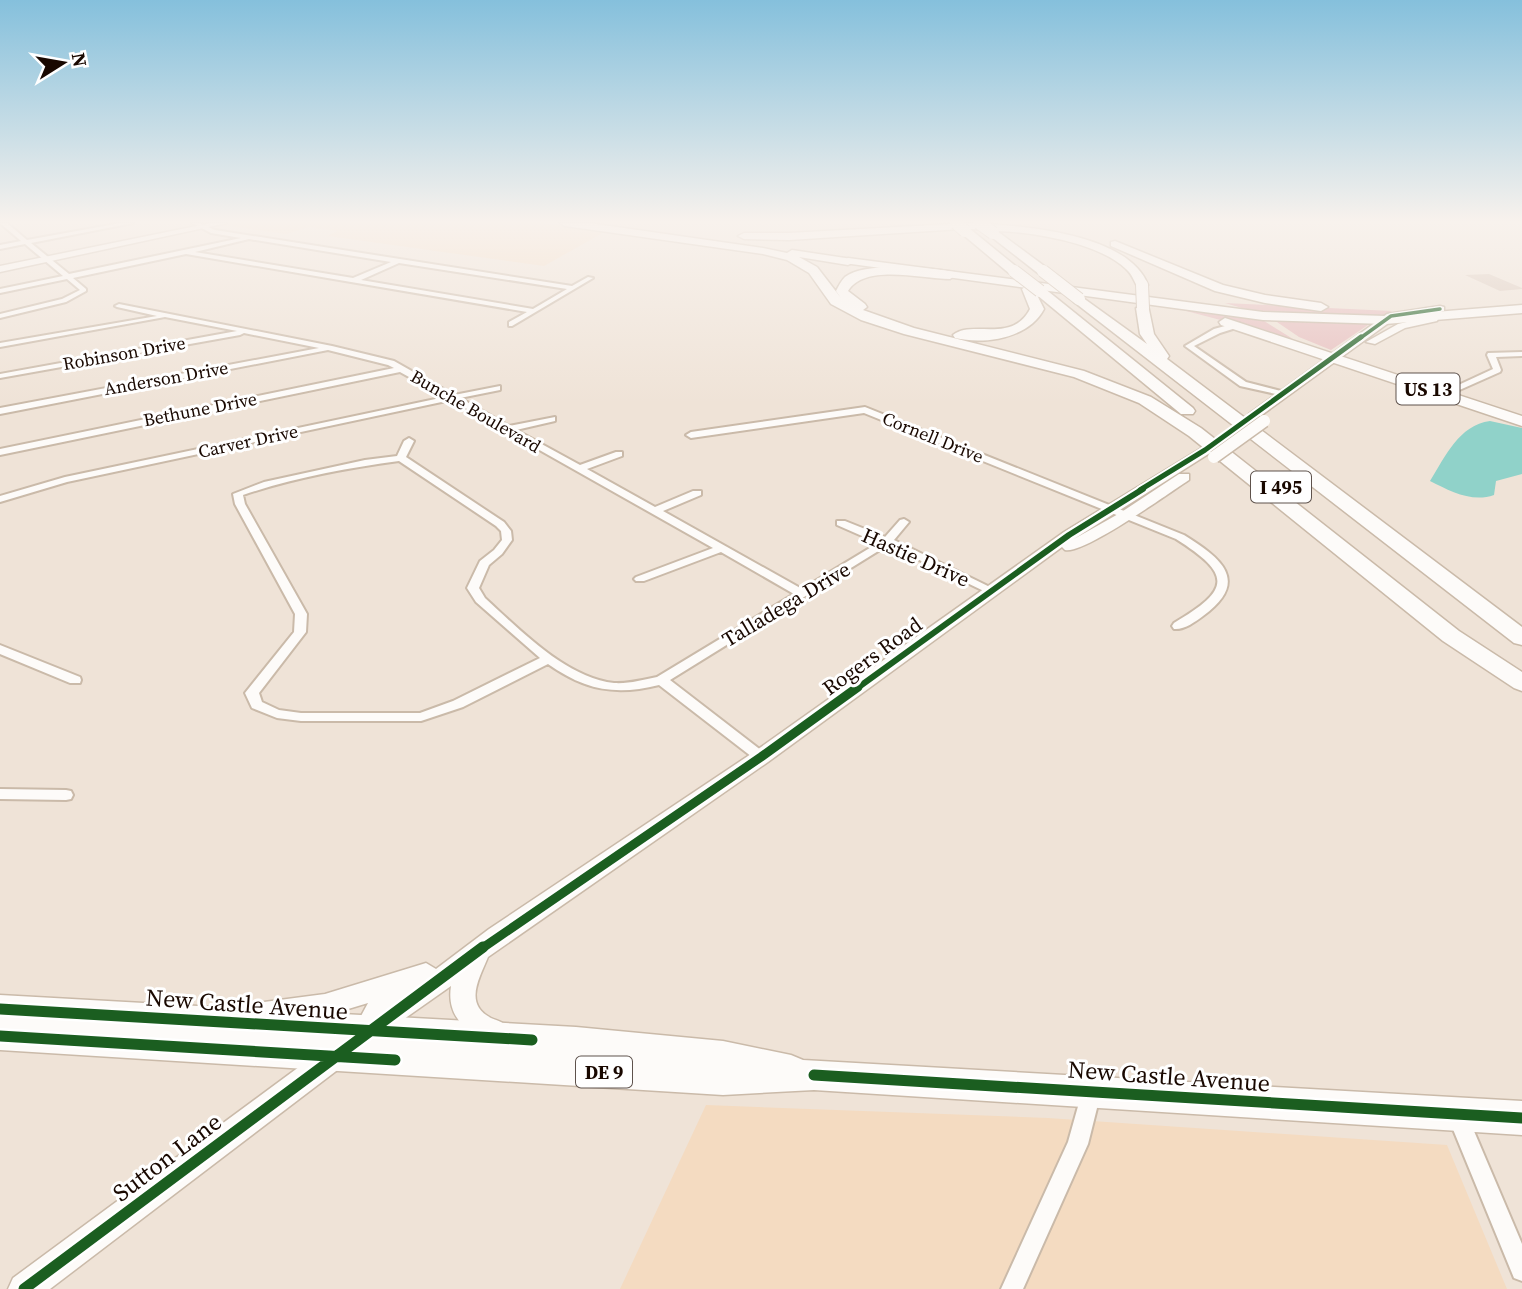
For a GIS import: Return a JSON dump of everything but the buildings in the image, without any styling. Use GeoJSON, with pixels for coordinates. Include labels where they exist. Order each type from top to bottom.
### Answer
{"type":"FeatureCollection","features":[{"type":"Feature","properties":{"kind":"highway"},"geometry":{"type":"LineString","coordinates":[[823,283],[834,299],[854,312],[909,331],[1079,374],[1118,388],[1162,409],[1224,454],[1451,636],[1522,683]]}},
{"type":"Feature","properties":{"kind":"highway"},"geometry":{"type":"LineString","coordinates":[[831,283],[836,297],[854,312]]}},
{"type":"Feature","properties":{"kind":"highway"},"geometry":{"type":"LineString","coordinates":[[846,283],[842,291],[847,298],[899,323],[939,332],[974,335],[1006,332],[1030,321],[1037,309],[1034,290]]}},
{"type":"Feature","properties":{"kind":"highway","name":"I 495"},"geometry":{"type":"LineString","coordinates":[[1027,283],[1522,683]]}},
{"type":"Feature","properties":{"kind":"highway","name":"I 495"},"geometry":{"type":"LineString","coordinates":[[1059,283],[1522,638]]}},
{"type":"Feature","properties":{"kind":"highway"},"geometry":{"type":"LineString","coordinates":[[1143,283],[1146,289],[1143,308],[1147,334],[1155,349],[1214,401]]}},
{"type":"Feature","properties":{"kind":"highway"},"geometry":{"type":"LineString","coordinates":[[1208,283],[1265,299],[1321,307]]}},
{"type":"Feature","properties":{"kind":"main road","name":"US 13"},"geometry":{"type":"LineString","coordinates":[[1011,283],[1114,297],[1236,325],[1522,421]]}},
{"type":"Feature","properties":{"kind":"main road","name":"US 13"},"geometry":{"type":"LineString","coordinates":[[1101,283],[1224,304],[1263,316],[1300,342],[1340,359]]}},
{"type":"Feature","properties":{"kind":"main road"},"geometry":{"type":"LineString","coordinates":[[1146,289],[1321,307],[1443,312],[1522,309]]}},
{"type":"Feature","properties":{"kind":"main road"},"geometry":{"type":"LineString","coordinates":[[1114,297],[1263,316],[1385,320],[1522,304]]}},
{"type":"Feature","properties":{"kind":"main road","name":"New Castle Avenue"},"geometry":{"type":"LineString","coordinates":[[0,1009],[532,1040],[723,1056],[814,1075]]}},
{"type":"Feature","properties":{"kind":"main road","name":"New Castle Avenue"},"geometry":{"type":"LineString","coordinates":[[0,1036],[723,1079],[814,1075],[1522,1118]]}},
{"type":"Feature","properties":{"kind":"street"},"geometry":{"type":"LineString","coordinates":[[0,291],[37,283]]}},
{"type":"Feature","properties":{"kind":"street"},"geometry":{"type":"LineString","coordinates":[[0,316],[65,301],[85,289],[79,283]]}},
{"type":"Feature","properties":{"kind":"street"},"geometry":{"type":"LineString","coordinates":[[367,283],[534,311]]}},
{"type":"Feature","properties":{"kind":"street"},"geometry":{"type":"LineString","coordinates":[[544,283],[574,288]]}},
{"type":"Feature","properties":{"kind":"street"},"geometry":{"type":"LineString","coordinates":[[512,324],[582,283]]}},
{"type":"Feature","properties":{"kind":"street","name":"Bunche Boulevard"},"geometry":{"type":"LineString","coordinates":[[119,306],[375,357],[803,594]]}},
{"type":"Feature","properties":{"kind":"street","name":"Rogers Road"},"geometry":{"type":"LineString","coordinates":[[1259,417],[1282,394],[1385,332],[1443,312]]}},
{"type":"Feature","properties":{"kind":"street"},"geometry":{"type":"LineString","coordinates":[[0,345],[172,316]]}},
{"type":"Feature","properties":{"kind":"street","name":"Rogers Road"},"geometry":{"type":"LineString","coordinates":[[1017,574],[1125,516],[1340,359],[1385,320]]}},
{"type":"Feature","properties":{"kind":"street"},"geometry":{"type":"LineString","coordinates":[[1236,325],[1217,331],[1189,346],[1243,384],[1282,394]]}},
{"type":"Feature","properties":{"kind":"street","name":"Robinson Drive"},"geometry":{"type":"LineString","coordinates":[[0,376],[247,331]]}},
{"type":"Feature","properties":{"kind":"street","name":"Anderson Drive"},"geometry":{"type":"LineString","coordinates":[[0,411],[332,348]]}},
{"type":"Feature","properties":{"kind":"street"},"geometry":{"type":"LineString","coordinates":[[1443,394],[1497,370],[1491,355],[1522,354]]}},
{"type":"Feature","properties":{"kind":"street","name":"Bethune Drive"},"geometry":{"type":"LineString","coordinates":[[0,452],[401,369]]}},
{"type":"Feature","properties":{"kind":"street","name":"Carver Drive"},"geometry":{"type":"LineString","coordinates":[[0,499],[65,480],[497,388]]}},
{"type":"Feature","properties":{"kind":"street","name":"Cornell Drive"},"geometry":{"type":"LineString","coordinates":[[691,435],[864,410],[1200,548],[1217,564],[1224,576],[1223,593],[1213,605],[1178,626]]}},
{"type":"Feature","properties":{"kind":"street"},"geometry":{"type":"LineString","coordinates":[[507,429],[552,419]]}},
{"type":"Feature","properties":{"kind":"street"},"geometry":{"type":"LineString","coordinates":[[401,458],[409,441]]}},
{"type":"Feature","properties":{"kind":"street"},"geometry":{"type":"LineString","coordinates":[[578,469],[620,454]]}},
{"type":"Feature","properties":{"kind":"street","name":"Rogers Road"},"geometry":{"type":"LineString","coordinates":[[334,1057],[456,970],[497,936],[761,757],[1069,535],[1210,454]]}},
{"type":"Feature","properties":{"kind":"street"},"geometry":{"type":"LineString","coordinates":[[549,658],[458,704],[421,717],[301,717],[277,714],[257,705],[252,693],[300,632],[301,614],[240,504],[238,494],[264,485],[401,458],[500,524],[506,531],[507,541],[484,563],[473,588],[480,600],[549,658],[579,677],[614,687],[661,680],[761,757]]}},
{"type":"Feature","properties":{"kind":"street"},"geometry":{"type":"LineString","coordinates":[[654,512],[697,493]]}},
{"type":"Feature","properties":{"kind":"street","name":"Talladega Drive"},"geometry":{"type":"LineString","coordinates":[[661,680],[888,541],[904,522]]}},
{"type":"Feature","properties":{"kind":"street","name":"Hastie Drive"},"geometry":{"type":"LineString","coordinates":[[841,523],[888,541],[992,591]]}},
{"type":"Feature","properties":{"kind":"street"},"geometry":{"type":"LineString","coordinates":[[639,579],[720,549]]}},
{"type":"Feature","properties":{"kind":"street"},"geometry":{"type":"LineString","coordinates":[[0,649],[75,680]]}},
{"type":"Feature","properties":{"kind":"street"},"geometry":{"type":"LineString","coordinates":[[0,794],[66,795]]}},
{"type":"Feature","properties":{"kind":"street"},"geometry":{"type":"LineString","coordinates":[[497,936],[473,962],[464,982],[462,1006],[478,1025],[532,1040]]}},
{"type":"Feature","properties":{"kind":"street","name":"Rogers Road"},"geometry":{"type":"LineString","coordinates":[[366,1032],[388,997],[497,936]]}},
{"type":"Feature","properties":{"kind":"street"},"geometry":{"type":"LineString","coordinates":[[210,1020],[326,1005],[426,974]]}},
{"type":"Feature","properties":{"kind":"street"},"geometry":{"type":"LineString","coordinates":[[366,1032],[367,1040],[378,1052],[395,1060]]}},
{"type":"Feature","properties":{"kind":"street","name":"Sutton Lane"},"geometry":{"type":"LineString","coordinates":[[24,1289],[334,1057]]}},
{"type":"Feature","properties":{"kind":"street"},"geometry":{"type":"LineString","coordinates":[[1012,1289],[1078,1144],[1091,1090]]}},
{"type":"Feature","properties":{"kind":"street"},"geometry":{"type":"LineString","coordinates":[[1457,1114],[1522,1270]]}},
{"type":"Feature","properties":{"kind":"shaded area"},"geometry":{"type":"Polygon","coordinates":[[[1225,303],[1392,311],[1380,318],[1262,314],[1225,303]]]}},
{"type":"Feature","properties":{"kind":"shaded area"},"geometry":{"type":"Polygon","coordinates":[[[1171,307],[1261,319],[1293,339],[1171,307]]]}},
{"type":"Feature","properties":{"kind":"shaded area"},"geometry":{"type":"Polygon","coordinates":[[[1274,320],[1371,323],[1331,350],[1299,337],[1274,320]]]}},
{"type":"Feature","properties":{"kind":"shaded area"},"geometry":{"type":"Polygon","coordinates":[[[706,1105],[1048,1118],[1447,1145],[1507,1289],[620,1289],[706,1105]]]}},
{"type":"Feature","properties":{"kind":"water"},"geometry":{"type":"Polygon","coordinates":[[[1490,421],[1522,428],[1522,474],[1496,481],[1494,495],[1478,498],[1461,495],[1430,481],[1461,435],[1490,421]]]}},
{"type":"Feature","properties":{"kind":"cycle path"},"geometry":{"type":"LineString","coordinates":[[24,1289],[497,936],[761,757],[1069,535],[1205,450],[1391,316],[1440,309]]}},
{"type":"Feature","properties":{"kind":"cycle path"},"geometry":{"type":"LineString","coordinates":[[0,1009],[532,1040]]}},
{"type":"Feature","properties":{"kind":"cycle path"},"geometry":{"type":"LineString","coordinates":[[0,1036],[395,1060]]}},
{"type":"Feature","properties":{"kind":"cycle path"},"geometry":{"type":"LineString","coordinates":[[814,1075],[1522,1118]]}}]}
